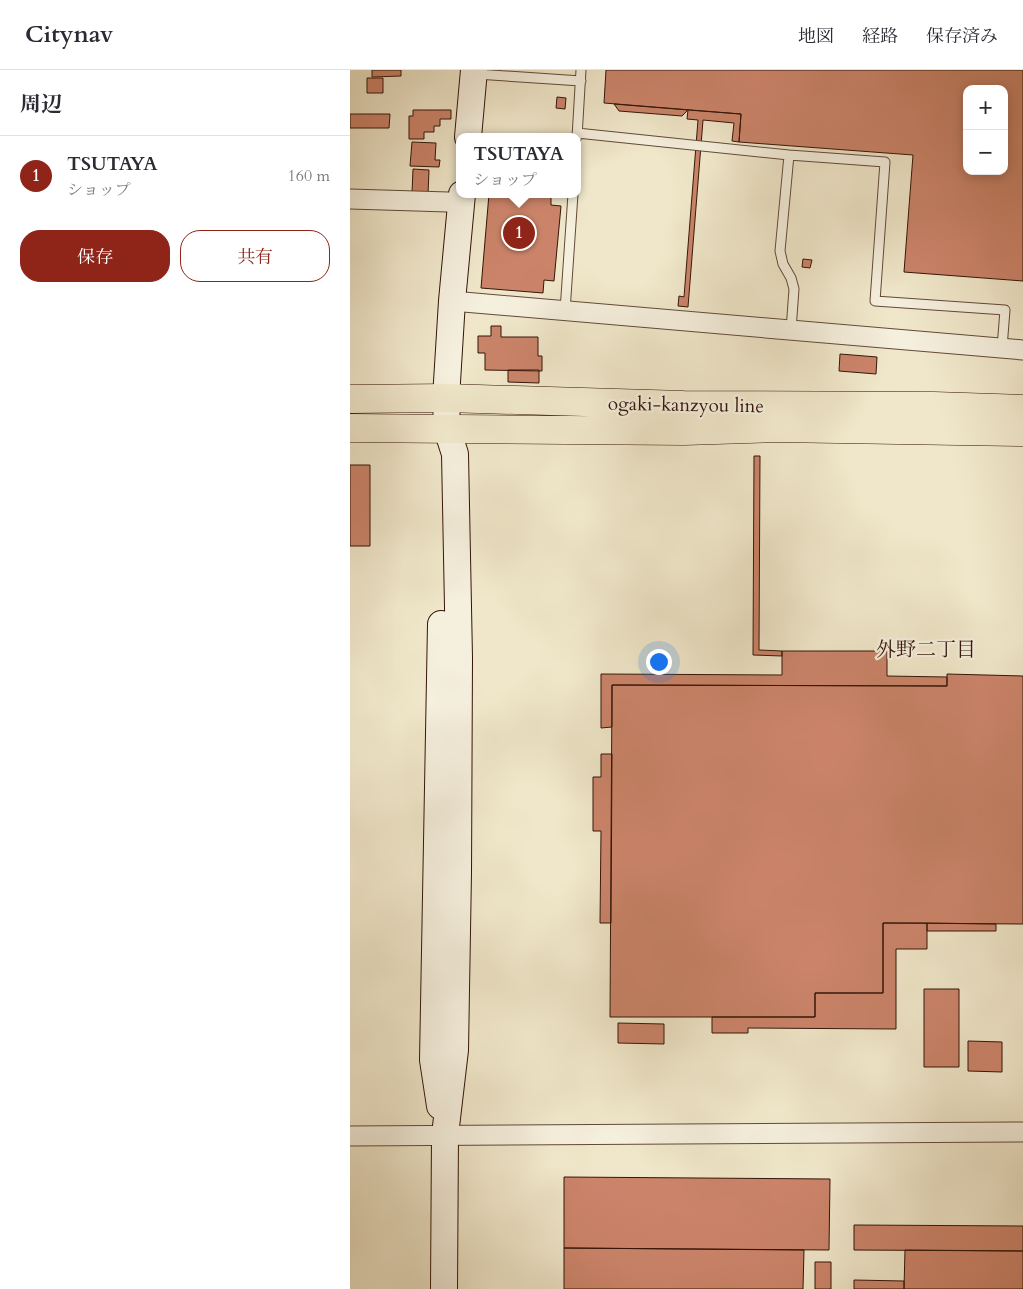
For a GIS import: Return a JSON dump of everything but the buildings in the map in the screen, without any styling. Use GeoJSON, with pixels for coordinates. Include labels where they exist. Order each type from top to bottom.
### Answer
{"type":"FeatureCollection","features":[{"type":"Feature","properties":{"kind":"main road","name":"ogaki-kanzyou line"},"geometry":{"type":"LineString","coordinates":[[350,399],[446,398],[684,405],[934,406],[1023,409]]}},
{"type":"Feature","properties":{"kind":"main road","name":"ogaki-kanzyou line"},"geometry":{"type":"LineString","coordinates":[[350,428],[684,431],[777,428],[1023,432]]}},
{"type":"Feature","properties":{"kind":"street"},"geometry":{"type":"LineString","coordinates":[[468,133],[473,72]]}},
{"type":"Feature","properties":{"kind":"street"},"geometry":{"type":"LineString","coordinates":[[350,199],[448,202],[462,199],[452,301],[446,398],[447,429],[454,454],[459,668],[455,1050],[445,1135],[444,1289]]}},
{"type":"Feature","properties":{"kind":"street"},"geometry":{"type":"LineString","coordinates":[[452,301],[1023,350]]}},
{"type":"Feature","properties":{"kind":"street"},"geometry":{"type":"LineString","coordinates":[[350,1136],[1023,1132]]}},
{"type":"Feature","properties":{"kind":"lane"},"geometry":{"type":"LineString","coordinates":[[577,133],[581,70]]}},
{"type":"Feature","properties":{"kind":"lane"},"geometry":{"type":"LineString","coordinates":[[473,72],[580,81]]}},
{"type":"Feature","properties":{"kind":"lane"},"geometry":{"type":"LineString","coordinates":[[581,135],[885,162],[875,301],[1005,310],[1002,348]]}},
{"type":"Feature","properties":{"kind":"lane"},"geometry":{"type":"LineString","coordinates":[[789,155],[780,251],[783,264],[791,278],[794,289],[791,330]]}},
{"type":"Feature","properties":{"kind":"lane"},"geometry":{"type":"LineString","coordinates":[[565,311],[573,198]]}},
{"type":"Feature","properties":{"kind":"place","name":"TSUTAYA"},"geometry":{"type":"Point","coordinates":[519,233]}},
{"type":"Feature","properties":{"kind":"district","name":"外野二丁目"},"geometry":{"type":"Point","coordinates":[926,649]}}]}
